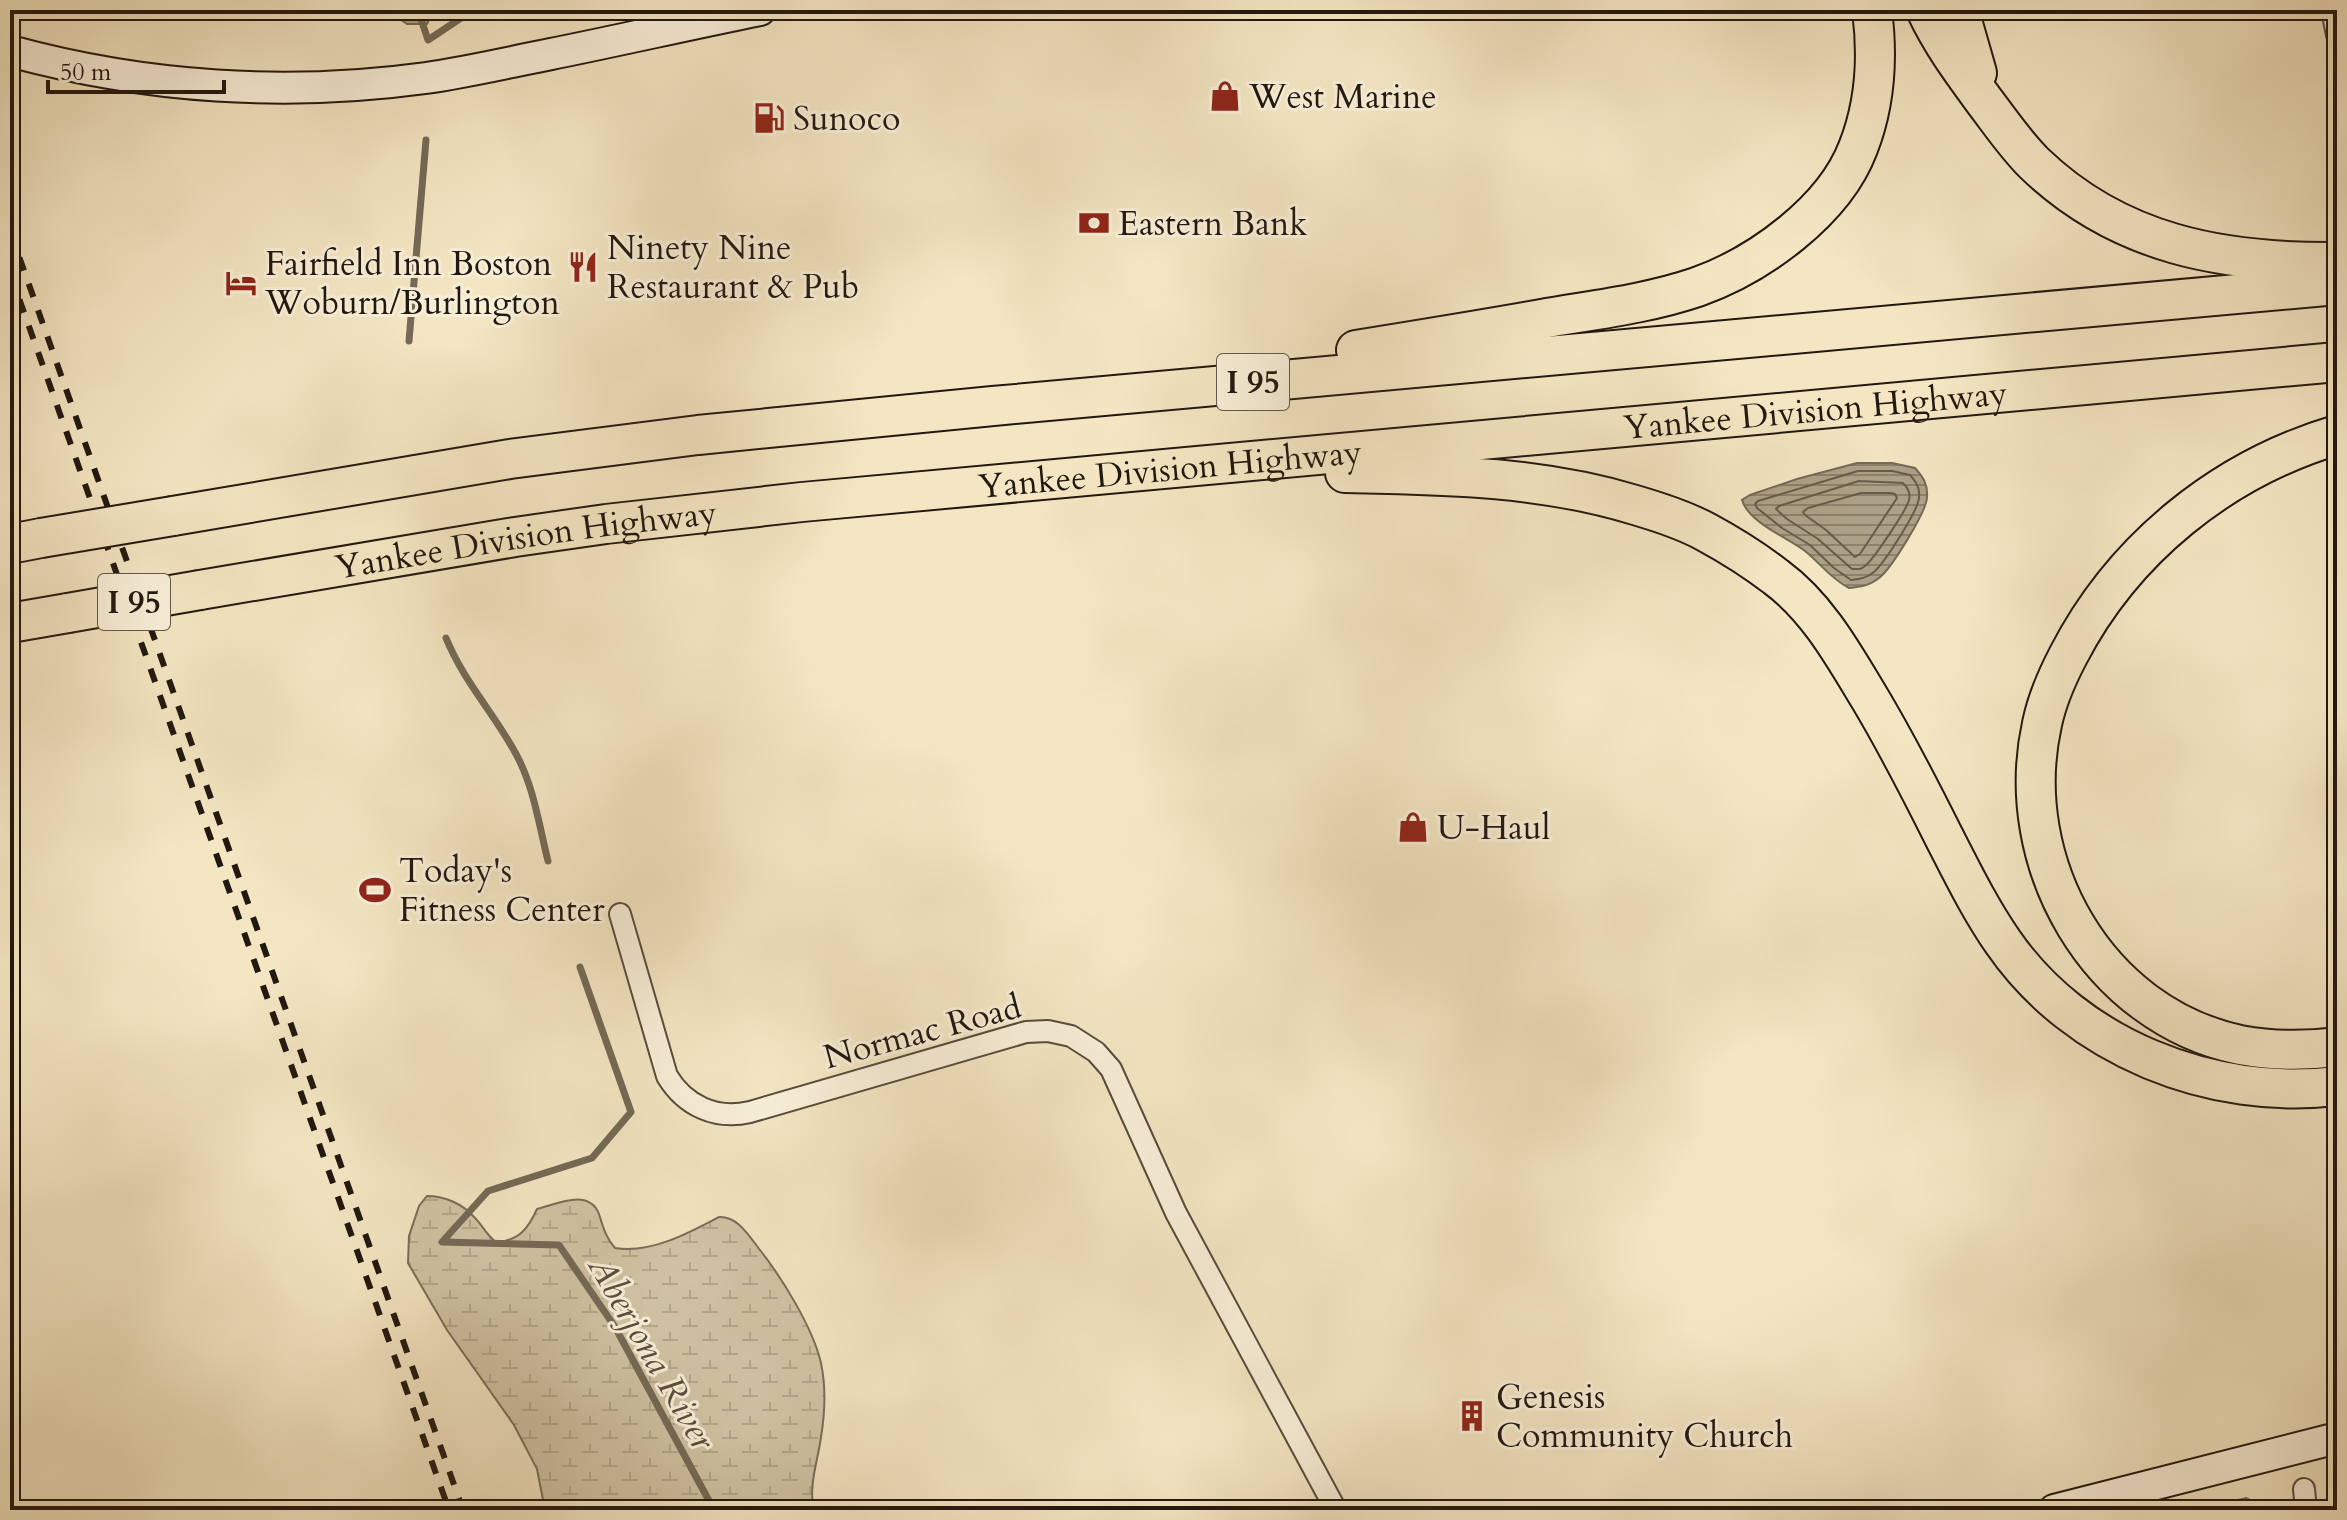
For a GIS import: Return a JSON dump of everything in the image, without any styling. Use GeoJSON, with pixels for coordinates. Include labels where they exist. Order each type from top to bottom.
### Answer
{"type":"FeatureCollection","features":[{"type":"Feature","properties":{"kind":"highway"},"geometry":{"type":"LineString","coordinates":[[993,406],[1571,314],[1675,293],[1726,275],[1774,247],[1811,215],[1839,182],[1858,149],[1874,80],[1872,10]]}},
{"type":"Feature","properties":{"kind":"highway"},"geometry":{"type":"LineString","coordinates":[[1926,10],[1947,49],[2019,147],[2052,179],[2098,212],[2144,234],[2195,249],[2280,263],[2337,262]]}},
{"type":"Feature","properties":{"kind":"highway"},"geometry":{"type":"LineString","coordinates":[[1959,10],[1985,103]]}},
{"type":"Feature","properties":{"kind":"highway","name":"I 95"},"geometry":{"type":"LineString","coordinates":[[26,541],[510,459],[698,435],[2337,285]]}},
{"type":"Feature","properties":{"kind":"highway","name":"Yankee Division Highway"},"geometry":{"type":"LineString","coordinates":[[10,623],[452,547],[606,524],[802,502],[2337,362]]}},
{"type":"Feature","properties":{"kind":"highway"},"geometry":{"type":"LineString","coordinates":[[2337,435],[2286,453],[2243,474],[2214,492],[2140,553],[2104,597],[2058,676],[2042,724],[2035,787],[2042,841],[2065,907],[2097,958],[2128,989],[2170,1018],[2230,1042],[2290,1050],[2337,1047]]}},
{"type":"Feature","properties":{"kind":"highway"},"geometry":{"type":"LineString","coordinates":[[1139,471],[1506,479],[1566,487],[1619,500],[1705,531],[1779,578],[1813,612],[1840,648],[1882,719],[2003,943],[2040,986],[2074,1016],[2115,1042],[2181,1071],[2257,1087],[2298,1089],[2337,1086]]}},
{"type":"Feature","properties":{"kind":"main road"},"geometry":{"type":"LineString","coordinates":[[10,51],[80,68],[180,83],[268,88],[334,87],[427,78],[760,10]]}},
{"type":"Feature","properties":{"kind":"main road"},"geometry":{"type":"LineString","coordinates":[[2054,1510],[2337,1438]]}},
{"type":"Feature","properties":{"kind":"street"},"geometry":{"type":"LineString","coordinates":[[2332,10],[2337,35]]}},
{"type":"Feature","properties":{"kind":"street","name":"Normac Road"},"geometry":{"type":"LineString","coordinates":[[620,914],[667,1076],[690,1103],[716,1113],[730,1115],[750,1112],[1026,1032],[1063,1034],[1096,1052],[1115,1076],[1176,1213],[1336,1510]]}},
{"type":"Feature","properties":{"kind":"street"},"geometry":{"type":"LineString","coordinates":[[2304,1489],[2306,1510]]}},
{"type":"Feature","properties":{"kind":"green space"},"geometry":{"type":"Polygon","coordinates":[[[427,1196],[447,1199],[465,1209],[497,1243],[522,1232],[537,1209],[572,1200],[594,1206],[615,1248],[655,1245],[719,1217],[737,1223],[769,1261],[787,1289],[804,1319],[821,1363],[824,1409],[813,1483],[814,1510],[545,1510],[537,1469],[514,1425],[447,1330],[408,1263],[409,1236],[419,1206],[427,1196]]]}},
{"type":"Feature","properties":{"kind":"green space"},"geometry":{"type":"Polygon","coordinates":[[[2246,1498],[2270,1510],[2194,1510],[2246,1498]]]}},
{"type":"Feature","properties":{"kind":"water"},"geometry":{"type":"Polygon","coordinates":[[[387,10],[434,10],[427,24],[407,24],[387,10]]]}},
{"type":"Feature","properties":{"kind":"water"},"geometry":{"type":"Polygon","coordinates":[[[1857,463],[1892,463],[1915,468],[1927,488],[1927,497],[1915,526],[1885,573],[1861,587],[1849,588],[1831,576],[1805,551],[1760,522],[1742,500],[1797,479],[1857,463]]]}},
{"type":"Feature","properties":{"kind":"waterway","name":"Aberjona River"},"geometry":{"type":"LineString","coordinates":[[418,10],[428,40],[473,10]]}},
{"type":"Feature","properties":{"kind":"waterway","name":"Aberjona River"},"geometry":{"type":"LineString","coordinates":[[409,341],[426,140]]}},
{"type":"Feature","properties":{"kind":"waterway","name":"Aberjona River"},"geometry":{"type":"LineString","coordinates":[[446,638],[461,669],[522,767],[548,861]]}},
{"type":"Feature","properties":{"kind":"waterway","name":"Aberjona River"},"geometry":{"type":"LineString","coordinates":[[580,967],[631,1112],[592,1158],[488,1191],[442,1242],[559,1245],[615,1327],[714,1510]]}},
{"type":"Feature","properties":{"kind":"railway"},"geometry":{"type":"LineString","coordinates":[[10,231],[463,1510]]}},
{"type":"Feature","properties":{"kind":"railway"},"geometry":{"type":"LineString","coordinates":[[10,273],[449,1510]]}},
{"type":"Feature","properties":{"kind":"place","name":"West Marine"},"geometry":{"type":"Point","coordinates":[1225,96]}},
{"type":"Feature","properties":{"kind":"place","name":"Sunoco"},"geometry":{"type":"Point","coordinates":[769,118]}},
{"type":"Feature","properties":{"kind":"place","name":"Eastern Bank"},"geometry":{"type":"Point","coordinates":[1094,223]}},
{"type":"Feature","properties":{"kind":"place","name":"Ninety Nine Restaurant & Pub"},"geometry":{"type":"Point","coordinates":[583,267]}},
{"type":"Feature","properties":{"kind":"place","name":"Fairfield Inn Boston Woburn/Burlington"},"geometry":{"type":"Point","coordinates":[241,283]}},
{"type":"Feature","properties":{"kind":"place","name":"U-Haul"},"geometry":{"type":"Point","coordinates":[1413,827]}},
{"type":"Feature","properties":{"kind":"place","name":"Today's Fitness Center"},"geometry":{"type":"Point","coordinates":[375,890]}},
{"type":"Feature","properties":{"kind":"place","name":"Genesis Community Church"},"geometry":{"type":"Point","coordinates":[1472,1416]}}]}
